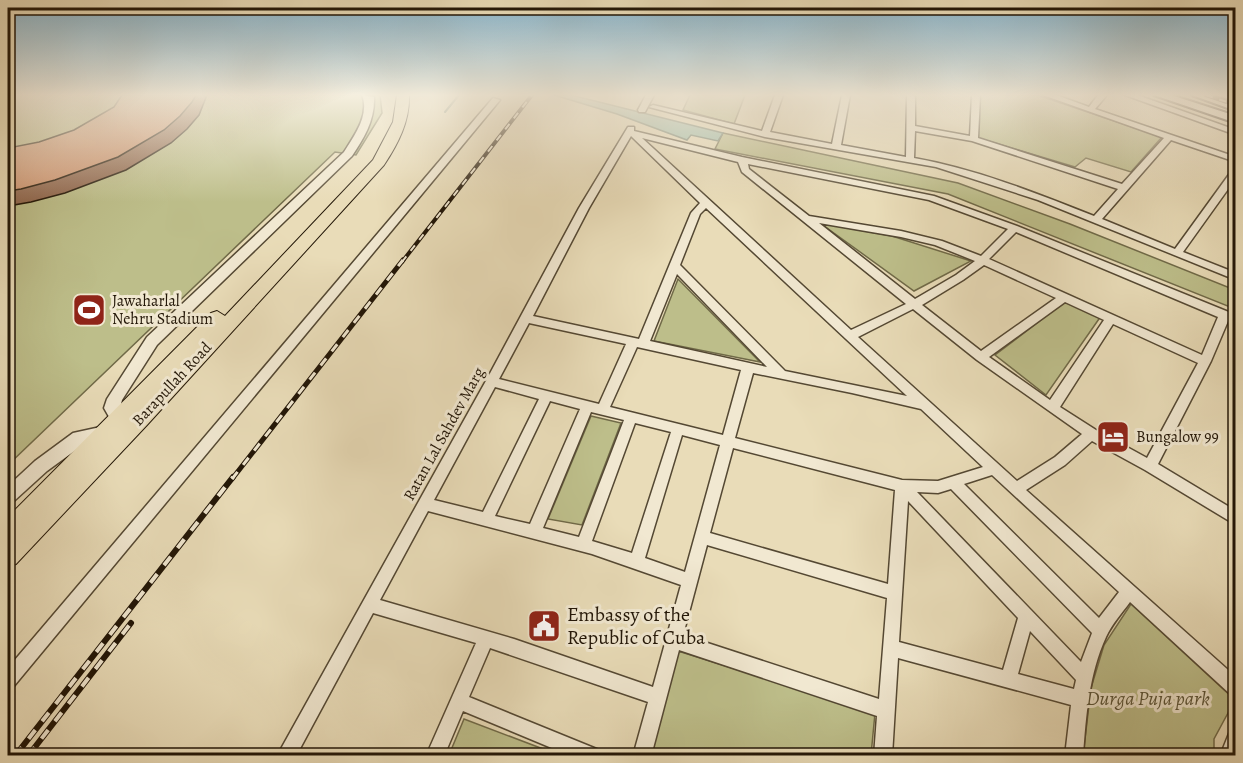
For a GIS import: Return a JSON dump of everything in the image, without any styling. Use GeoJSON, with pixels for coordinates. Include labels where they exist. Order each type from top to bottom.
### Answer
{"type":"FeatureCollection","features":[{"type":"Feature","properties":{"kind":"highway"},"geometry":{"type":"LineString","coordinates":[[328,208],[374,150],[383,131]]}},
{"type":"Feature","properties":{"kind":"highway"},"geometry":{"type":"LineString","coordinates":[[328,208],[379,162],[397,131]]}},
{"type":"Feature","properties":{"kind":"highway","name":"Barapullah Road"},"geometry":{"type":"LineString","coordinates":[[8,532],[328,208]]}},
{"type":"Feature","properties":{"kind":"highway","name":"Barapullah Road"},"geometry":{"type":"LineString","coordinates":[[8,556],[328,208]]}},
{"type":"Feature","properties":{"kind":"street"},"geometry":{"type":"LineString","coordinates":[[8,496],[41,466],[80,438],[112,425],[112,408],[115,399],[152,341],[348,154],[363,131]]}},
{"type":"Feature","properties":{"kind":"street"},"geometry":{"type":"LineString","coordinates":[[8,680],[470,131]]}},
{"type":"Feature","properties":{"kind":"street"},"geometry":{"type":"LineString","coordinates":[[631,131],[742,160],[915,194],[1014,228],[1230,318],[1150,466]]}},
{"type":"Feature","properties":{"kind":"street"},"geometry":{"type":"LineString","coordinates":[[631,131],[705,203],[925,406],[1236,688]]}},
{"type":"Feature","properties":{"kind":"street","name":"Ratan Lal Sahdev Marg"},"geometry":{"type":"LineString","coordinates":[[286,756],[369,604],[407,548],[425,504],[492,382],[513,352],[526,318],[584,208],[631,131]]}},
{"type":"Feature","properties":{"kind":"street"},"geometry":{"type":"LineString","coordinates":[[751,131],[910,159],[992,181],[1236,276]]}},
{"type":"Feature","properties":{"kind":"street"},"geometry":{"type":"LineString","coordinates":[[836,147],[839,131]]}},
{"type":"Feature","properties":{"kind":"street"},"geometry":{"type":"LineString","coordinates":[[910,131],[910,159]]}},
{"type":"Feature","properties":{"kind":"street"},"geometry":{"type":"LineString","coordinates":[[925,131],[974,139],[1124,188]]}},
{"type":"Feature","properties":{"kind":"street"},"geometry":{"type":"LineString","coordinates":[[974,131],[974,139]]}},
{"type":"Feature","properties":{"kind":"street"},"geometry":{"type":"LineString","coordinates":[[1150,131],[1236,160]]}},
{"type":"Feature","properties":{"kind":"street"},"geometry":{"type":"LineString","coordinates":[[1096,220],[1169,137]]}},
{"type":"Feature","properties":{"kind":"street"},"geometry":{"type":"LineString","coordinates":[[742,160],[746,170],[981,357],[1091,434],[1150,466],[1236,519]]}},
{"type":"Feature","properties":{"kind":"street"},"geometry":{"type":"LineString","coordinates":[[766,186],[773,166]]}},
{"type":"Feature","properties":{"kind":"street"},"geometry":{"type":"LineString","coordinates":[[1177,253],[1236,171]]}},
{"type":"Feature","properties":{"kind":"street"},"geometry":{"type":"LineString","coordinates":[[602,410],[638,343],[675,266],[696,213],[705,203]]}},
{"type":"Feature","properties":{"kind":"street"},"geometry":{"type":"LineString","coordinates":[[808,219],[901,234],[938,243],[984,261],[1205,361]]}},
{"type":"Feature","properties":{"kind":"street"},"geometry":{"type":"LineString","coordinates":[[849,336],[913,304],[984,261],[1014,228]]}},
{"type":"Feature","properties":{"kind":"street"},"geometry":{"type":"LineString","coordinates":[[675,266],[782,375]]}},
{"type":"Feature","properties":{"kind":"street"},"geometry":{"type":"LineString","coordinates":[[981,357],[1064,297]]}},
{"type":"Feature","properties":{"kind":"street"},"geometry":{"type":"LineString","coordinates":[[526,318],[748,368],[852,387],[925,406]]}},
{"type":"Feature","properties":{"kind":"street"},"geometry":{"type":"LineString","coordinates":[[1052,408],[1111,319]]}},
{"type":"Feature","properties":{"kind":"street"},"geometry":{"type":"LineString","coordinates":[[642,756],[748,368]]}},
{"type":"Feature","properties":{"kind":"street"},"geometry":{"type":"LineString","coordinates":[[492,382],[902,486],[938,487],[994,469]]}},
{"type":"Feature","properties":{"kind":"street"},"geometry":{"type":"LineString","coordinates":[[486,520],[546,396]]}},
{"type":"Feature","properties":{"kind":"street"},"geometry":{"type":"LineString","coordinates":[[534,532],[587,406]]}},
{"type":"Feature","properties":{"kind":"street"},"geometry":{"type":"LineString","coordinates":[[583,545],[632,418]]}},
{"type":"Feature","properties":{"kind":"street"},"geometry":{"type":"LineString","coordinates":[[637,561],[678,429]]}},
{"type":"Feature","properties":{"kind":"street"},"geometry":{"type":"LineString","coordinates":[[1016,489],[1060,461],[1091,434]]}},
{"type":"Feature","properties":{"kind":"street"},"geometry":{"type":"LineString","coordinates":[[952,482],[1101,631]]}},
{"type":"Feature","properties":{"kind":"street"},"geometry":{"type":"LineString","coordinates":[[883,756],[902,486]]}},
{"type":"Feature","properties":{"kind":"street"},"geometry":{"type":"LineString","coordinates":[[902,486],[1085,678]]}},
{"type":"Feature","properties":{"kind":"street"},"geometry":{"type":"LineString","coordinates":[[425,504],[583,545],[637,561],[690,581]]}},
{"type":"Feature","properties":{"kind":"street"},"geometry":{"type":"LineString","coordinates":[[703,537],[893,593]]}},
{"type":"Feature","properties":{"kind":"street"},"geometry":{"type":"LineString","coordinates":[[1074,756],[1085,678],[1101,631],[1128,592]]}},
{"type":"Feature","properties":{"kind":"street"},"geometry":{"type":"LineString","coordinates":[[369,604],[486,638],[658,697]]}},
{"type":"Feature","properties":{"kind":"street"},"geometry":{"type":"LineString","coordinates":[[1008,680],[1026,616]]}},
{"type":"Feature","properties":{"kind":"street"},"geometry":{"type":"LineString","coordinates":[[435,756],[486,638]]}},
{"type":"Feature","properties":{"kind":"street"},"geometry":{"type":"LineString","coordinates":[[674,640],[886,710]]}},
{"type":"Feature","properties":{"kind":"street"},"geometry":{"type":"LineString","coordinates":[[890,648],[1081,699]]}},
{"type":"Feature","properties":{"kind":"street"},"geometry":{"type":"LineString","coordinates":[[459,701],[593,756]]}},
{"type":"Feature","properties":{"kind":"street"},"geometry":{"type":"LineString","coordinates":[[1229,756],[1236,737]]}},
{"type":"Feature","properties":{"kind":"green space","name":"Jawaharlal Nehru Stadium"},"geometry":{"type":"Polygon","coordinates":[[[8,131],[371,131],[356,155],[335,152],[8,465],[8,131]]]}},
{"type":"Feature","properties":{"kind":"green space"},"geometry":{"type":"Polygon","coordinates":[[[975,131],[1143,131],[1162,137],[1131,172],[1086,158],[1075,167],[975,137],[975,131]]]}},
{"type":"Feature","properties":{"kind":"green space"},"geometry":{"type":"Polygon","coordinates":[[[723,133],[958,183],[1070,224],[1235,290],[1235,309],[948,194],[715,149],[723,133]]]}},
{"type":"Feature","properties":{"kind":"green space"},"geometry":{"type":"Polygon","coordinates":[[[820,223],[892,236],[971,261],[914,291],[820,223]]]}},
{"type":"Feature","properties":{"kind":"green space"},"geometry":{"type":"Polygon","coordinates":[[[678,279],[760,362],[654,341],[678,279]]]}},
{"type":"Feature","properties":{"kind":"green space"},"geometry":{"type":"Polygon","coordinates":[[[1066,301],[1101,316],[1046,395],[995,355],[1066,301]]]}},
{"type":"Feature","properties":{"kind":"green space"},"geometry":{"type":"Polygon","coordinates":[[[591,416],[621,423],[582,525],[548,519],[591,416]]]}},
{"type":"Feature","properties":{"kind":"green space","name":"Durga Puja park"},"geometry":{"type":"Polygon","coordinates":[[[1131,604],[1235,700],[1214,739],[1214,755],[1083,756],[1091,688],[1104,645],[1131,604]]]}},
{"type":"Feature","properties":{"kind":"green space"},"geometry":{"type":"Polygon","coordinates":[[[678,651],[875,713],[871,755],[651,756],[678,651]]]}},
{"type":"Feature","properties":{"kind":"green space"},"geometry":{"type":"Polygon","coordinates":[[[464,719],[559,755],[449,755],[464,719]]]}},
{"type":"Feature","properties":{"kind":"shaded area"},"geometry":{"type":"Polygon","coordinates":[[[662,131],[713,131],[723,133],[718,141],[691,135],[687,140],[662,131]]]}},
{"type":"Feature","properties":{"kind":"building"},"geometry":{"type":"Polygon","coordinates":[[[72,131],[163,131],[118,157],[55,180],[8,191],[8,148],[39,142],[72,131]]]}},
{"type":"Feature","properties":{"kind":"railway"},"geometry":{"type":"LineString","coordinates":[[402,262],[504,131]]}},
{"type":"Feature","properties":{"kind":"railway"},"geometry":{"type":"LineString","coordinates":[[232,479],[403,260]]}},
{"type":"Feature","properties":{"kind":"railway"},"geometry":{"type":"LineString","coordinates":[[15,756],[233,477]]}},
{"type":"Feature","properties":{"kind":"railway"},"geometry":{"type":"LineString","coordinates":[[28,756],[131,623]]}},
{"type":"Feature","properties":{"kind":"place","name":"Jawaharlal Nehru Stadium"},"geometry":{"type":"Point","coordinates":[89,310]}},
{"type":"Feature","properties":{"kind":"place","name":"Bungalow 99"},"geometry":{"type":"Point","coordinates":[1113,437]}},
{"type":"Feature","properties":{"kind":"place","name":"Embassy of the Republic of Cuba"},"geometry":{"type":"Point","coordinates":[544,626]}}]}
